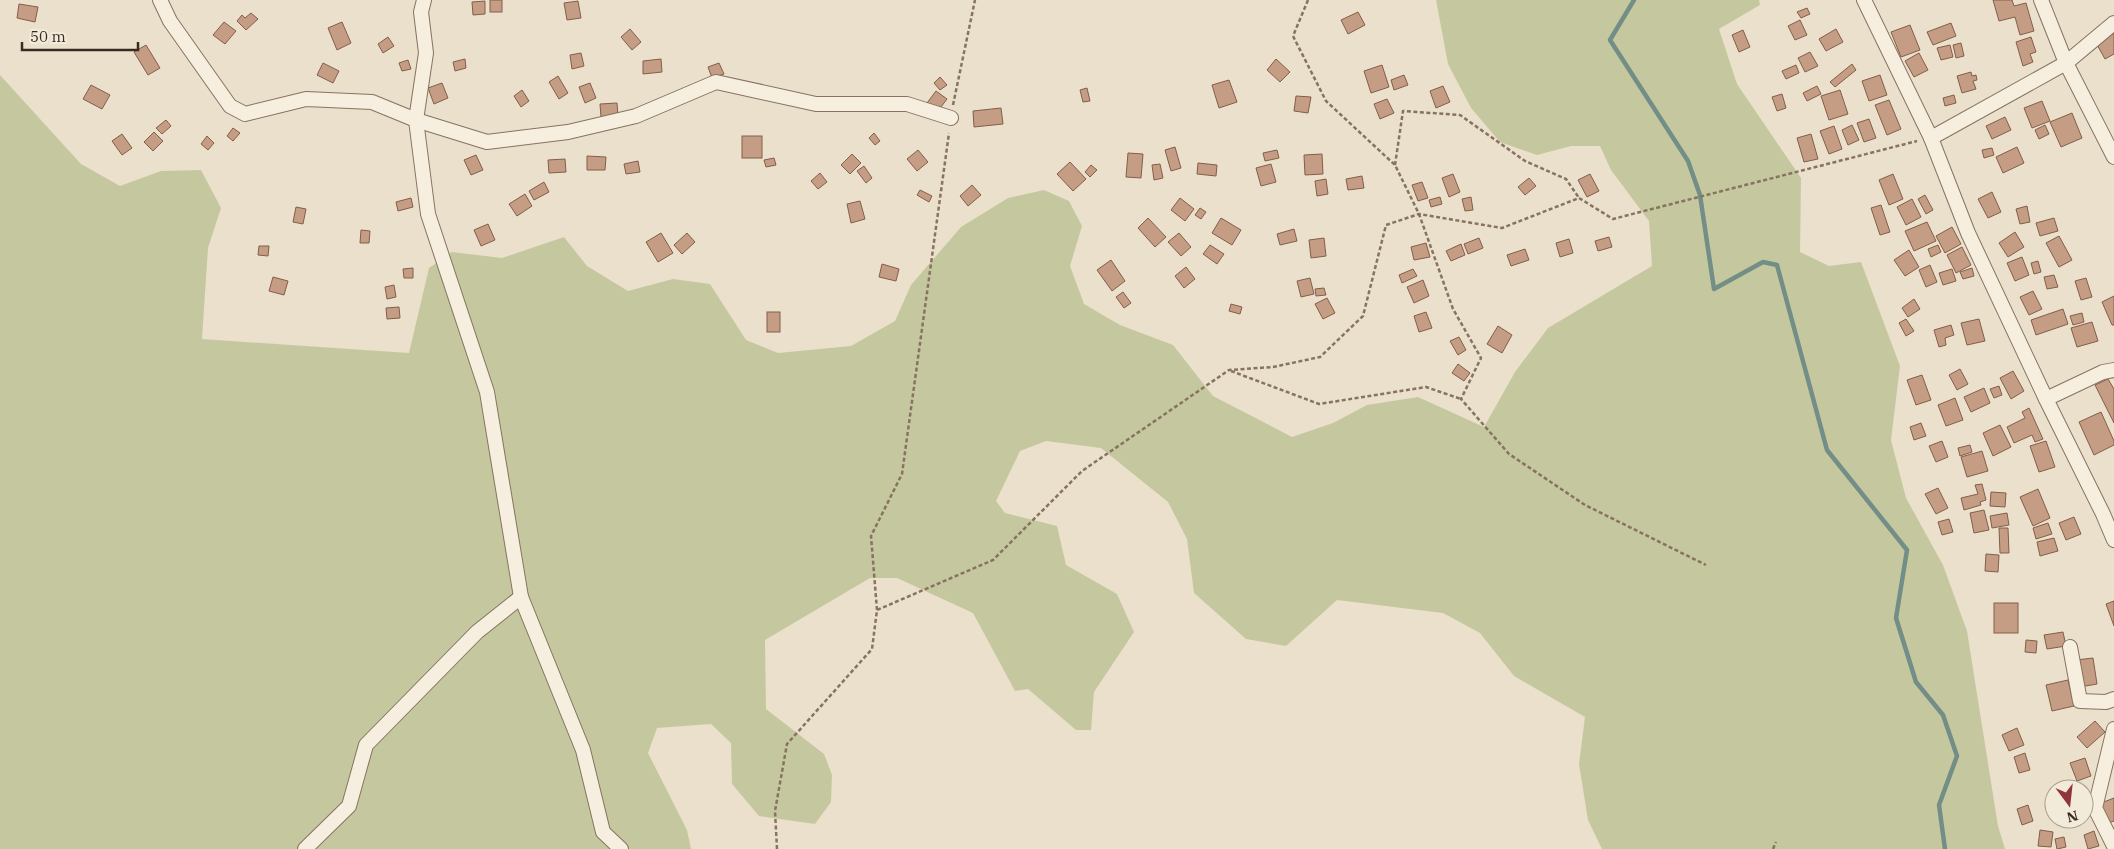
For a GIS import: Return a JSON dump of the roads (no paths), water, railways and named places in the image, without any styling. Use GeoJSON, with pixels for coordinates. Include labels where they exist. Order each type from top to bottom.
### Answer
{"type":"FeatureCollection","features":[{"type":"Feature","properties":{"kind":"street"},"geometry":{"type":"LineString","coordinates":[[160,0],[170,22],[230,106],[245,114],[306,99],[372,102],[416,120],[487,142],[568,132],[636,116],[716,82],[816,104],[907,104],[951,118]]}},
{"type":"Feature","properties":{"kind":"street"},"geometry":{"type":"LineString","coordinates":[[424,0],[421,12],[426,53],[416,120],[428,214],[487,392],[521,596],[583,750],[603,832],[621,849]]}},
{"type":"Feature","properties":{"kind":"street"},"geometry":{"type":"LineString","coordinates":[[1864,0],[1931,138],[1968,233],[2114,540]]}},
{"type":"Feature","properties":{"kind":"street"},"geometry":{"type":"LineString","coordinates":[[2041,0],[2066,63],[2114,157]]}},
{"type":"Feature","properties":{"kind":"street"},"geometry":{"type":"LineString","coordinates":[[1931,138],[2066,63],[2114,23]]}},
{"type":"Feature","properties":{"kind":"street"},"geometry":{"type":"LineString","coordinates":[[2046,400],[2104,372],[2114,370]]}},
{"type":"Feature","properties":{"kind":"street"},"geometry":{"type":"LineString","coordinates":[[305,849],[349,806],[366,745],[477,632],[521,596]]}},
{"type":"Feature","properties":{"kind":"street"},"geometry":{"type":"LineString","coordinates":[[2070,647],[2080,701],[2106,702],[2114,699]]}},
{"type":"Feature","properties":{"kind":"street"},"geometry":{"type":"LineString","coordinates":[[2114,729],[2095,808],[2114,846]]}},
{"type":"Feature","properties":{"kind":"waterway"},"geometry":{"type":"LineString","coordinates":[[1634,0],[1610,40],[1688,161],[1700,195],[1714,289],[1763,262],[1777,265],[1827,450],[1907,550],[1896,618],[1916,682],[1943,715],[1957,756],[1939,805],[1945,849]]}}]}
